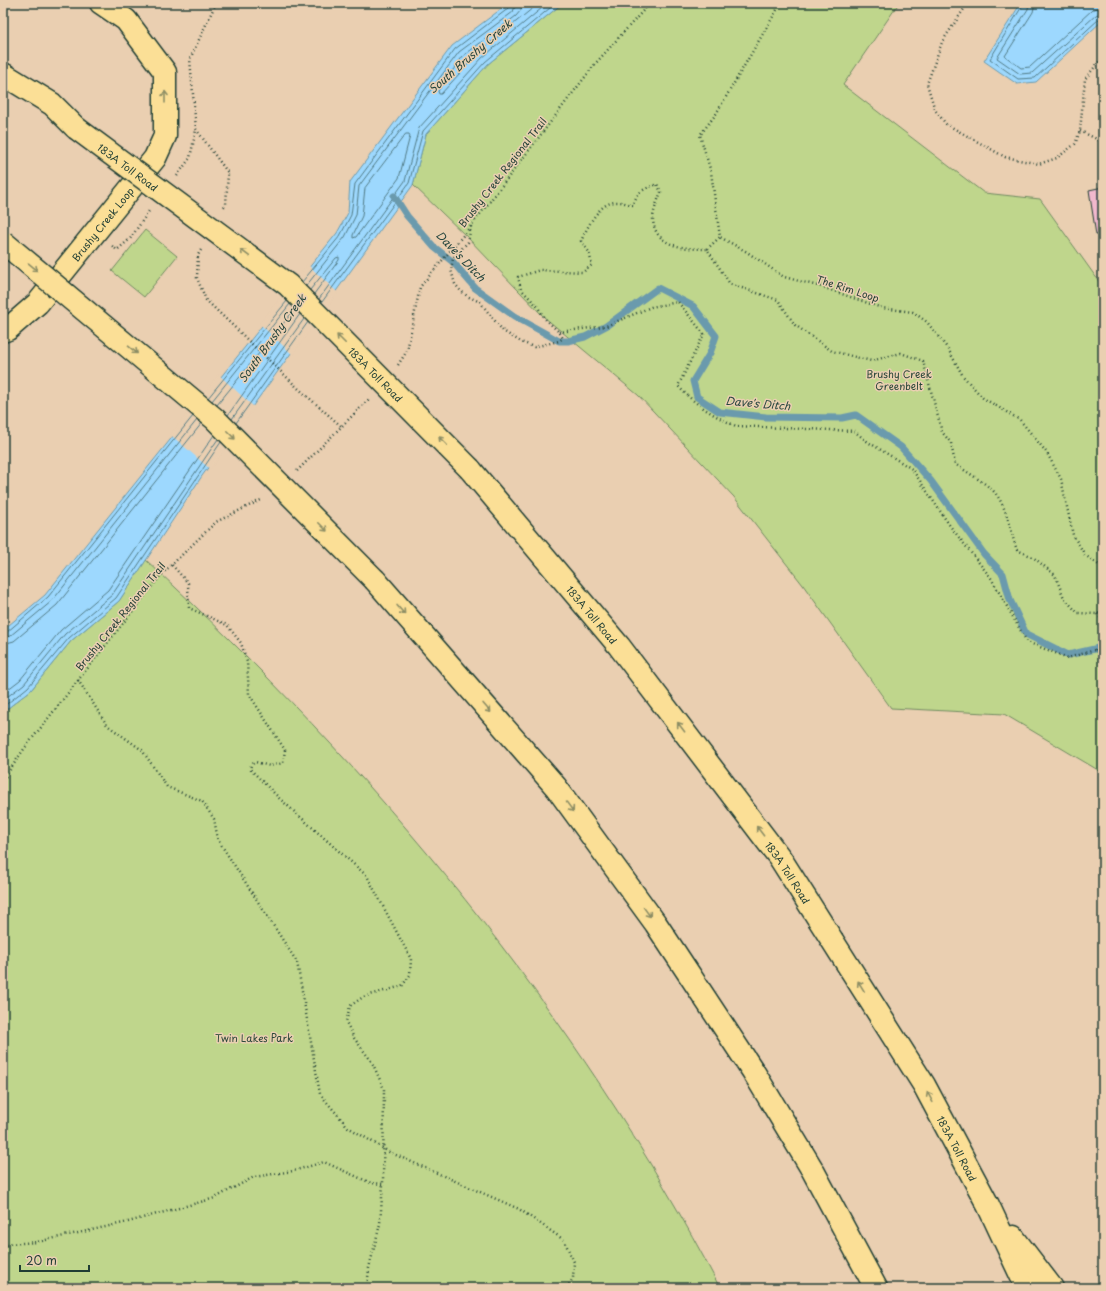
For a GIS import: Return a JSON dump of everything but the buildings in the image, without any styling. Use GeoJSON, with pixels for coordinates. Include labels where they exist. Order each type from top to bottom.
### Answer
{"type":"FeatureCollection","features":[{"type":"Feature","properties":{"kind":"main road","name":"Brushy Creek Loop"},"geometry":{"type":"LineString","coordinates":[[3,331],[8,329],[38,303],[155,158],[165,136],[165,72],[126,20],[101,3]]}},
{"type":"Feature","properties":{"kind":"main road"},"geometry":{"type":"LineString","coordinates":[[3,60],[52,104]]}},
{"type":"Feature","properties":{"kind":"main road","name":"183A Toll Road"},"geometry":{"type":"LineString","coordinates":[[3,74],[52,104],[76,128],[288,286],[470,469],[619,646],[780,858],[924,1085],[988,1205],[1027,1288]]}},
{"type":"Feature","properties":{"kind":"main road"},"geometry":{"type":"LineString","coordinates":[[3,242],[215,419],[376,580],[556,787],[656,924],[753,1071],[812,1169],[876,1288]]}},
{"type":"Feature","properties":{"kind":"main road"},"geometry":{"type":"LineString","coordinates":[[988,1205],[1052,1288]]}},
{"type":"Feature","properties":{"kind":"path"},"geometry":{"type":"LineString","coordinates":[[216,3],[190,59],[196,129],[228,173],[226,204],[222,210]]}},
{"type":"Feature","properties":{"kind":"path","name":"Brushy Creek Regional Trail"},"geometry":{"type":"LineString","coordinates":[[395,369],[407,351],[420,287],[472,226],[594,64],[650,3]]}},
{"type":"Feature","properties":{"kind":"path"},"geometry":{"type":"LineString","coordinates":[[472,226],[468,242],[453,258],[451,270],[455,284],[467,296],[480,302],[503,331],[521,342],[534,346],[559,341],[563,338],[559,332],[546,320],[537,306],[521,288],[518,277],[540,270],[583,272],[592,265],[589,252],[581,241],[592,221],[603,206],[618,202],[634,205],[635,197],[640,192],[657,184],[661,192],[653,218],[655,231],[670,244],[687,249],[707,249],[720,236],[711,172],[700,135],[716,114],[781,3]]}},
{"type":"Feature","properties":{"kind":"path"},"geometry":{"type":"LineString","coordinates":[[968,3],[942,42],[927,84],[935,110],[946,124],[1005,157],[1039,164],[1057,158],[1075,144],[1080,131],[1085,78],[1103,57]]}},
{"type":"Feature","properties":{"kind":"path"},"geometry":{"type":"LineString","coordinates":[[1080,131],[1103,142]]}},
{"type":"Feature","properties":{"kind":"path","name":"The Rim Loop"},"geometry":{"type":"LineString","coordinates":[[720,236],[747,252],[784,278],[822,288],[882,308],[913,312],[927,322],[948,349],[963,376],[983,398],[1020,420],[1047,453],[1061,478],[1073,535],[1085,555],[1103,568]]}},
{"type":"Feature","properties":{"kind":"path"},"geometry":{"type":"LineString","coordinates":[[202,249],[198,255],[197,278],[206,300],[299,389],[341,426]]}},
{"type":"Feature","properties":{"kind":"path"},"geometry":{"type":"LineString","coordinates":[[707,249],[730,284],[778,300],[795,326],[832,351],[872,361],[901,353],[923,361],[942,432],[951,443],[956,464],[995,492],[1006,511],[1009,528],[1017,550],[1033,557],[1055,575],[1064,598],[1078,613],[1097,614],[1103,612]]}},
{"type":"Feature","properties":{"kind":"path"},"geometry":{"type":"LineString","coordinates":[[559,332],[606,326],[651,308],[678,302],[704,334],[678,386],[690,400],[722,420],[736,426],[854,431],[868,442],[912,469],[950,526],[991,578],[1027,642],[1068,658],[1095,650],[1103,638]]}},
{"type":"Feature","properties":{"kind":"path"},"geometry":{"type":"LineString","coordinates":[[296,473],[370,398]]}},
{"type":"Feature","properties":{"kind":"path","name":"Brushy Creek Regional Trail"},"geometry":{"type":"LineString","coordinates":[[3,780],[78,680],[161,575],[216,522],[260,502],[266,497]]}},
{"type":"Feature","properties":{"kind":"path"},"geometry":{"type":"LineString","coordinates":[[172,565],[188,583],[189,608],[226,625],[241,643],[247,662],[250,694],[285,750],[283,763],[270,766],[255,762],[252,764],[250,769],[279,798],[367,876],[411,959],[410,975],[402,986],[363,997],[350,1006],[346,1022],[354,1038],[372,1062],[384,1089],[383,1184],[380,1224],[369,1268],[367,1288]]}},
{"type":"Feature","properties":{"kind":"path"},"geometry":{"type":"LineString","coordinates":[[1097,614],[1103,621]]}},
{"type":"Feature","properties":{"kind":"path"},"geometry":{"type":"LineString","coordinates":[[1095,650],[1103,657]]}},
{"type":"Feature","properties":{"kind":"path"},"geometry":{"type":"LineString","coordinates":[[78,680],[107,724],[142,750],[167,787],[202,801],[214,819],[218,840],[297,962],[320,1094],[348,1127],[383,1149],[519,1209],[564,1240],[574,1262],[573,1278],[567,1288]]}},
{"type":"Feature","properties":{"kind":"path"},"geometry":{"type":"LineString","coordinates":[[3,1247],[8,1244],[37,1242],[128,1222],[215,1198],[254,1177],[293,1171],[324,1162],[371,1183],[383,1184]]}},
{"type":"Feature","properties":{"kind":"green space","name":"Brushy Creek Greenbelt"},"geometry":{"type":"Polygon","coordinates":[[[563,3],[899,3],[843,85],[984,193],[1040,199],[1103,287],[1103,773],[1004,714],[891,708],[803,585],[734,497],[638,395],[544,317],[467,237],[413,185],[426,134],[488,64],[563,3]]]}},
{"type":"Feature","properties":{"kind":"green space"},"geometry":{"type":"Polygon","coordinates":[[[145,230],[177,256],[144,297],[112,271],[145,230]]]}},
{"type":"Feature","properties":{"kind":"green space","name":"Twin Lakes Park"},"geometry":{"type":"Polygon","coordinates":[[[146,560],[230,640],[312,724],[390,810],[465,899],[536,992],[602,1087],[664,1186],[720,1288],[3,1288],[3,712],[31,690],[71,641],[119,601],[146,560]]]}},
{"type":"Feature","properties":{"kind":"water","name":"South Brushy Creek"},"geometry":{"type":"Polygon","coordinates":[[[509,3],[563,3],[488,64],[426,134],[413,185],[202,476],[119,601],[71,641],[31,690],[3,712],[3,630],[45,595],[337,233],[348,213],[350,182],[452,46],[509,3]]]}},
{"type":"Feature","properties":{"kind":"water"},"geometry":{"type":"Polygon","coordinates":[[[1021,3],[1103,3],[1103,20],[1036,82],[1017,84],[984,61],[1021,3]]]}},
{"type":"Feature","properties":{"kind":"pier"},"geometry":{"type":"Polygon","coordinates":[[[308,265],[337,292],[292,354],[260,324],[308,265]]]}},
{"type":"Feature","properties":{"kind":"pier"},"geometry":{"type":"Polygon","coordinates":[[[219,375],[254,407],[210,469],[171,435],[219,375]]]}},
{"type":"Feature","properties":{"kind":"waterway","name":"Dave's Ditch"},"geometry":{"type":"LineString","coordinates":[[394,196],[407,216],[434,247],[453,262],[475,288],[514,316],[559,341],[568,341],[585,337],[606,326],[658,288],[693,306],[716,336],[710,353],[693,381],[697,397],[720,412],[766,417],[842,418],[856,415],[901,447],[931,481],[984,554],[1003,574],[1010,600],[1026,634],[1068,655],[1103,647]]}}]}
